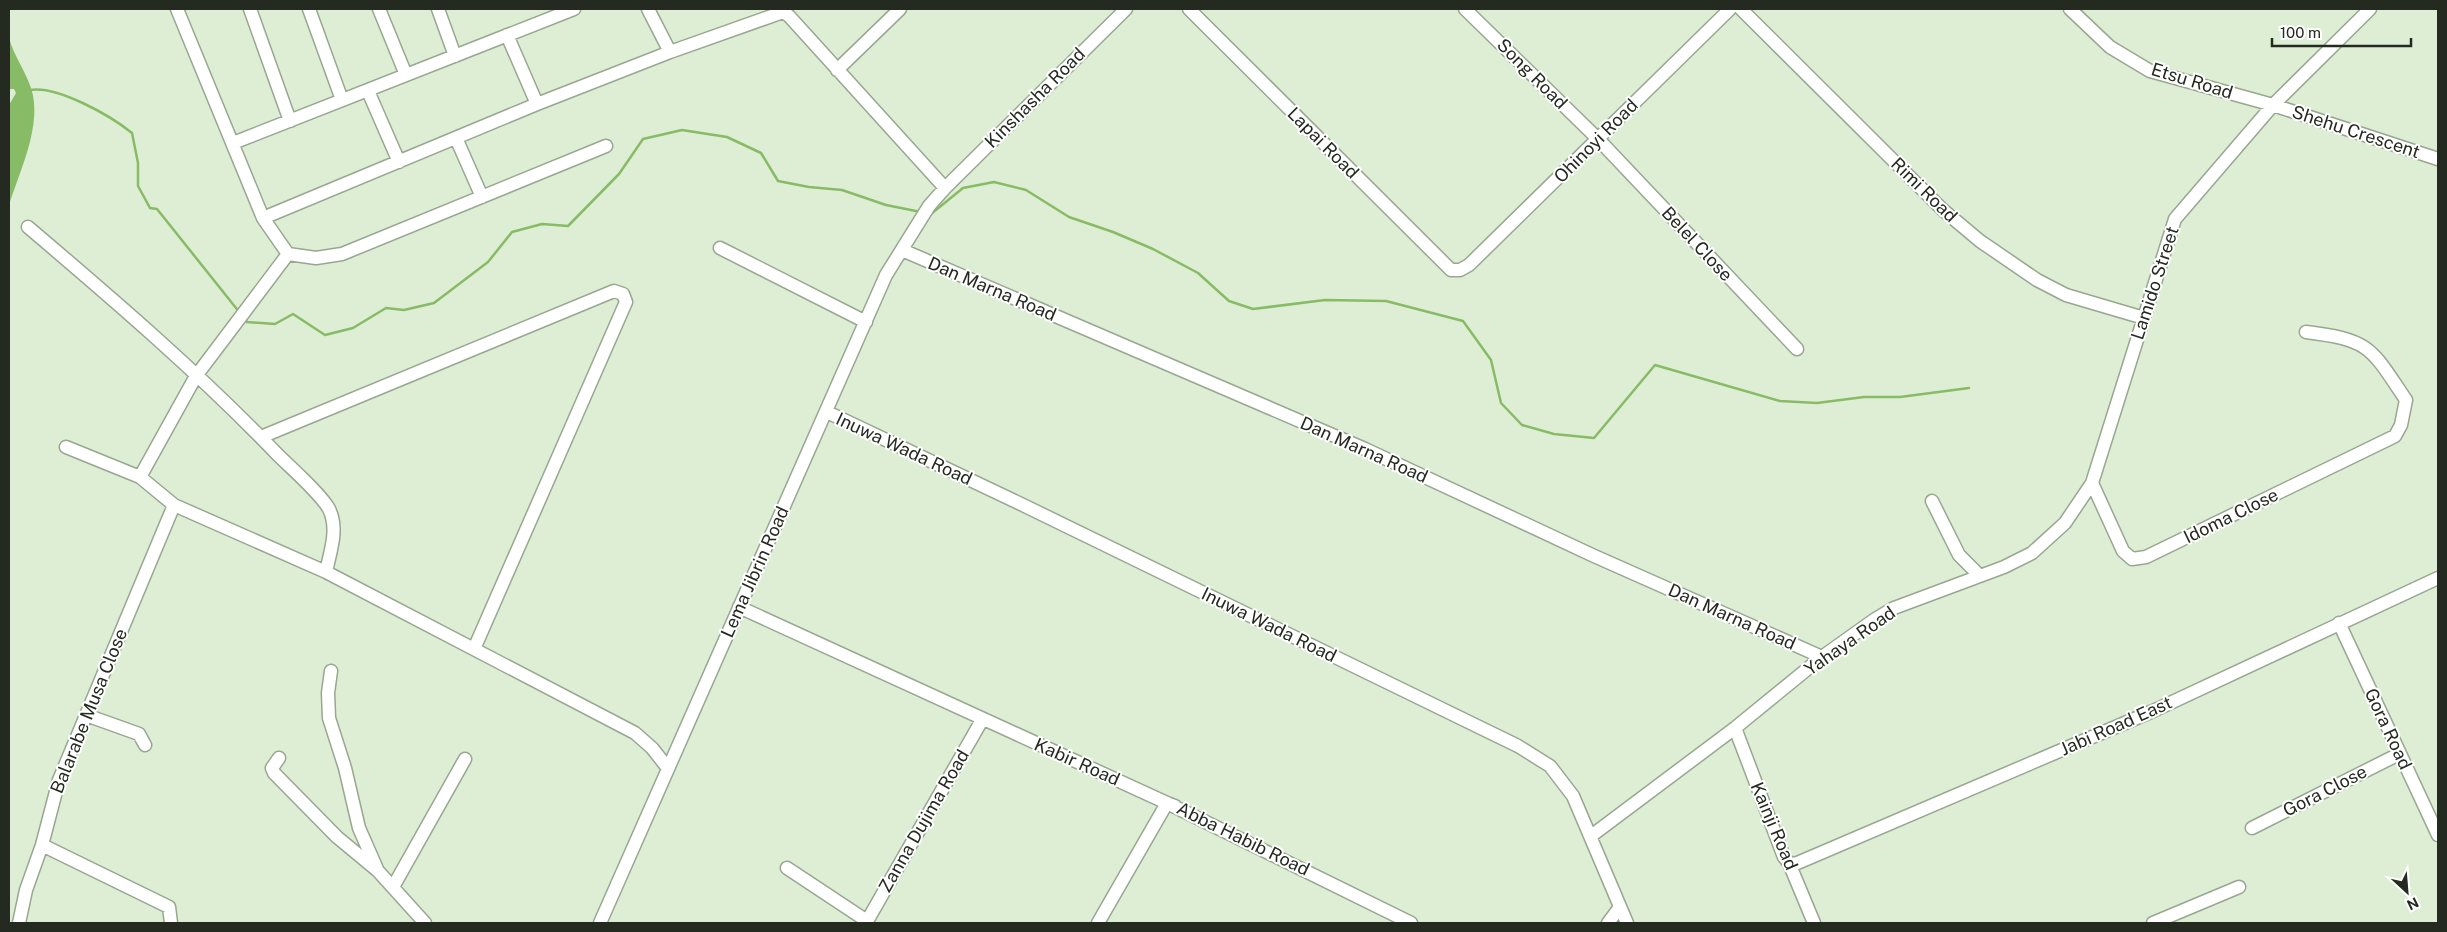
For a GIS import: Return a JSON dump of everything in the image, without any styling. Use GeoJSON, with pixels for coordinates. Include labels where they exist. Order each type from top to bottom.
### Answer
{"type":"FeatureCollection","features":[{"type":"Feature","properties":{"kind":"street"},"geometry":{"type":"LineString","coordinates":[[177,9],[263,218],[288,254],[316,258],[342,254],[606,146]]}},
{"type":"Feature","properties":{"kind":"street"},"geometry":{"type":"LineString","coordinates":[[250,9],[290,121]]}},
{"type":"Feature","properties":{"kind":"street"},"geometry":{"type":"LineString","coordinates":[[309,9],[342,100]]}},
{"type":"Feature","properties":{"kind":"street"},"geometry":{"type":"LineString","coordinates":[[379,9],[406,75]]}},
{"type":"Feature","properties":{"kind":"street"},"geometry":{"type":"LineString","coordinates":[[438,9],[455,56]]}},
{"type":"Feature","properties":{"kind":"street"},"geometry":{"type":"LineString","coordinates":[[233,143],[574,9]]}},
{"type":"Feature","properties":{"kind":"street"},"geometry":{"type":"LineString","coordinates":[[648,9],[670,52]]}},
{"type":"Feature","properties":{"kind":"street"},"geometry":{"type":"LineString","coordinates":[[837,70],[900,9]]}},
{"type":"Feature","properties":{"kind":"street","name":"Kinshasha Road"},"geometry":{"type":"LineString","coordinates":[[929,206],[1126,9]]}},
{"type":"Feature","properties":{"kind":"street","name":"Lapai Road"},"geometry":{"type":"LineString","coordinates":[[1189,9],[1451,270],[1460,270]]}},
{"type":"Feature","properties":{"kind":"street","name":"Song Road"},"geometry":{"type":"LineString","coordinates":[[1465,9],[1598,139]]}},
{"type":"Feature","properties":{"kind":"street","name":"Ohinoyi Road"},"geometry":{"type":"LineString","coordinates":[[1460,270],[1469,265],[1730,9]]}},
{"type":"Feature","properties":{"kind":"street","name":"Rimi Road"},"geometry":{"type":"LineString","coordinates":[[1741,9],[1943,210],[1980,241],[2037,280],[2066,295],[2144,318]]}},
{"type":"Feature","properties":{"kind":"street","name":"Etsu Road"},"geometry":{"type":"LineString","coordinates":[[2070,9],[2110,47],[2150,71],[2273,104]]}},
{"type":"Feature","properties":{"kind":"street","name":"Lamido Street"},"geometry":{"type":"LineString","coordinates":[[2100,455],[2175,219],[2273,104],[2370,9]]}},
{"type":"Feature","properties":{"kind":"street"},"geometry":{"type":"LineString","coordinates":[[263,218],[537,104],[670,52],[784,11],[945,188]]}},
{"type":"Feature","properties":{"kind":"street"},"geometry":{"type":"LineString","coordinates":[[507,35],[537,104]]}},
{"type":"Feature","properties":{"kind":"street"},"geometry":{"type":"LineString","coordinates":[[368,91],[399,162]]}},
{"type":"Feature","properties":{"kind":"street","name":"Shehu Crescent"},"geometry":{"type":"LineString","coordinates":[[2273,104],[2438,159]]}},
{"type":"Feature","properties":{"kind":"street"},"geometry":{"type":"LineString","coordinates":[[456,138],[482,197]]}},
{"type":"Feature","properties":{"kind":"street","name":"Belel Close"},"geometry":{"type":"LineString","coordinates":[[1598,139],[1797,349]]}},
{"type":"Feature","properties":{"kind":"street","name":"Lema Jibrin Road"},"geometry":{"type":"LineString","coordinates":[[600,923],[667,767],[886,275],[929,206]]}},
{"type":"Feature","properties":{"kind":"street"},"geometry":{"type":"LineString","coordinates":[[28,227],[132,316],[261,437],[329,509],[335,533],[326,572]]}},
{"type":"Feature","properties":{"kind":"street"},"geometry":{"type":"LineString","coordinates":[[720,248],[866,322]]}},
{"type":"Feature","properties":{"kind":"street","name":"Dan Marna Road"},"geometry":{"type":"LineString","coordinates":[[902,250],[1366,449],[1592,555],[1822,657]]}},
{"type":"Feature","properties":{"kind":"street"},"geometry":{"type":"LineString","coordinates":[[140,477],[196,376],[288,254]]}},
{"type":"Feature","properties":{"kind":"street"},"geometry":{"type":"LineString","coordinates":[[261,437],[614,291],[623,294],[626,302],[474,649]]}},
{"type":"Feature","properties":{"kind":"street","name":"Idoma Close"},"geometry":{"type":"LineString","coordinates":[[2092,483],[2123,551],[2132,559],[2146,557],[2395,436],[2401,425],[2406,400],[2376,355],[2361,344],[2343,336],[2306,332]]}},
{"type":"Feature","properties":{"kind":"street","name":"Inuwa Wada Road"},"geometry":{"type":"LineString","coordinates":[[826,412],[1025,506],[1518,746],[1550,766],[1573,796],[1627,923]]}},
{"type":"Feature","properties":{"kind":"street"},"geometry":{"type":"LineString","coordinates":[[66,446],[140,477],[174,505],[326,572],[635,733],[652,748],[667,767]]}},
{"type":"Feature","properties":{"kind":"street","name":"Yahaya Road"},"geometry":{"type":"LineString","coordinates":[[1591,836],[1735,728],[1822,657],[1894,608],[1980,576],[2032,553],[2066,523],[2092,483],[2100,455]]}},
{"type":"Feature","properties":{"kind":"street"},"geometry":{"type":"LineString","coordinates":[[1932,501],[1958,555],[1980,576]]}},
{"type":"Feature","properties":{"kind":"street","name":"Balarabe Musa Close"},"geometry":{"type":"LineString","coordinates":[[19,923],[26,890],[42,845],[59,780],[174,505]]}},
{"type":"Feature","properties":{"kind":"street","name":"Jabi Road East"},"geometry":{"type":"LineString","coordinates":[[1789,863],[1795,864],[2144,715],[2438,578]]}},
{"type":"Feature","properties":{"kind":"street","name":"Kabir Road"},"geometry":{"type":"LineString","coordinates":[[739,607],[982,720],[1167,802],[1411,923]]}},
{"type":"Feature","properties":{"kind":"street","name":"Gora Road"},"geometry":{"type":"LineString","coordinates":[[2339,623],[2438,835]]}},
{"type":"Feature","properties":{"kind":"street"},"geometry":{"type":"LineString","coordinates":[[331,671],[328,693],[329,718],[345,768],[359,828],[378,871]]}},
{"type":"Feature","properties":{"kind":"street"},"geometry":{"type":"LineString","coordinates":[[86,715],[139,734],[145,745]]}},
{"type":"Feature","properties":{"kind":"street","name":"Zanna Dujima Road"},"geometry":{"type":"LineString","coordinates":[[866,922],[982,720]]}},
{"type":"Feature","properties":{"kind":"street","name":"Kainji Road"},"geometry":{"type":"LineString","coordinates":[[1735,728],[1784,857],[1789,863],[1814,923]]}},
{"type":"Feature","properties":{"kind":"street","name":"Gora Close"},"geometry":{"type":"LineString","coordinates":[[2252,828],[2399,754]]}},
{"type":"Feature","properties":{"kind":"street"},"geometry":{"type":"LineString","coordinates":[[279,758],[272,768],[274,773],[337,836],[378,871],[425,923]]}},
{"type":"Feature","properties":{"kind":"street"},"geometry":{"type":"LineString","coordinates":[[393,887],[464,759]]}},
{"type":"Feature","properties":{"kind":"street","name":"Abba Habib Road"},"geometry":{"type":"LineString","coordinates":[[1098,923],[1167,802],[1417,923]]}},
{"type":"Feature","properties":{"kind":"street"},"geometry":{"type":"LineString","coordinates":[[42,845],[169,907],[171,923]]}},
{"type":"Feature","properties":{"kind":"street"},"geometry":{"type":"LineString","coordinates":[[594,923],[626,864]]}},
{"type":"Feature","properties":{"kind":"street"},"geometry":{"type":"LineString","coordinates":[[788,868],[866,922]]}},
{"type":"Feature","properties":{"kind":"street"},"geometry":{"type":"LineString","coordinates":[[2153,923],[2239,887]]}},
{"type":"Feature","properties":{"kind":"street"},"geometry":{"type":"LineString","coordinates":[[1608,923],[1620,907]]}},
{"type":"Feature","properties":{"kind":"shaded area"},"geometry":{"type":"Polygon","coordinates":[[[9,38],[31,88],[34,102],[34,117],[29,147],[9,205],[9,105],[16,93],[14,89],[9,89],[9,38]]]}},
{"type":"Feature","properties":{"kind":"waterway"},"geometry":{"type":"LineString","coordinates":[[30,90],[54,92],[69,97],[111,118],[132,133],[138,163],[138,186],[150,208],[157,209],[240,313]]}},
{"type":"Feature","properties":{"kind":"waterway"},"geometry":{"type":"LineString","coordinates":[[245,319],[247,322],[275,324],[293,314],[325,335],[353,328],[386,308],[404,310],[434,303],[488,262],[512,232],[542,224],[568,226],[619,174],[643,139],[682,130],[727,137],[761,153],[778,181],[809,187],[842,190],[886,205],[921,212]]}},
{"type":"Feature","properties":{"kind":"waterway"},"geometry":{"type":"LineString","coordinates":[[931,214],[963,188],[994,182],[1026,190],[1069,217],[1113,232],[1153,249],[1198,273],[1229,301],[1253,309],[1325,300],[1386,301],[1463,321],[1491,360],[1501,403],[1522,425],[1554,434],[1594,438],[1655,365],[1780,401],[1817,403],[1864,397],[1900,397],[1969,388]]}}]}
